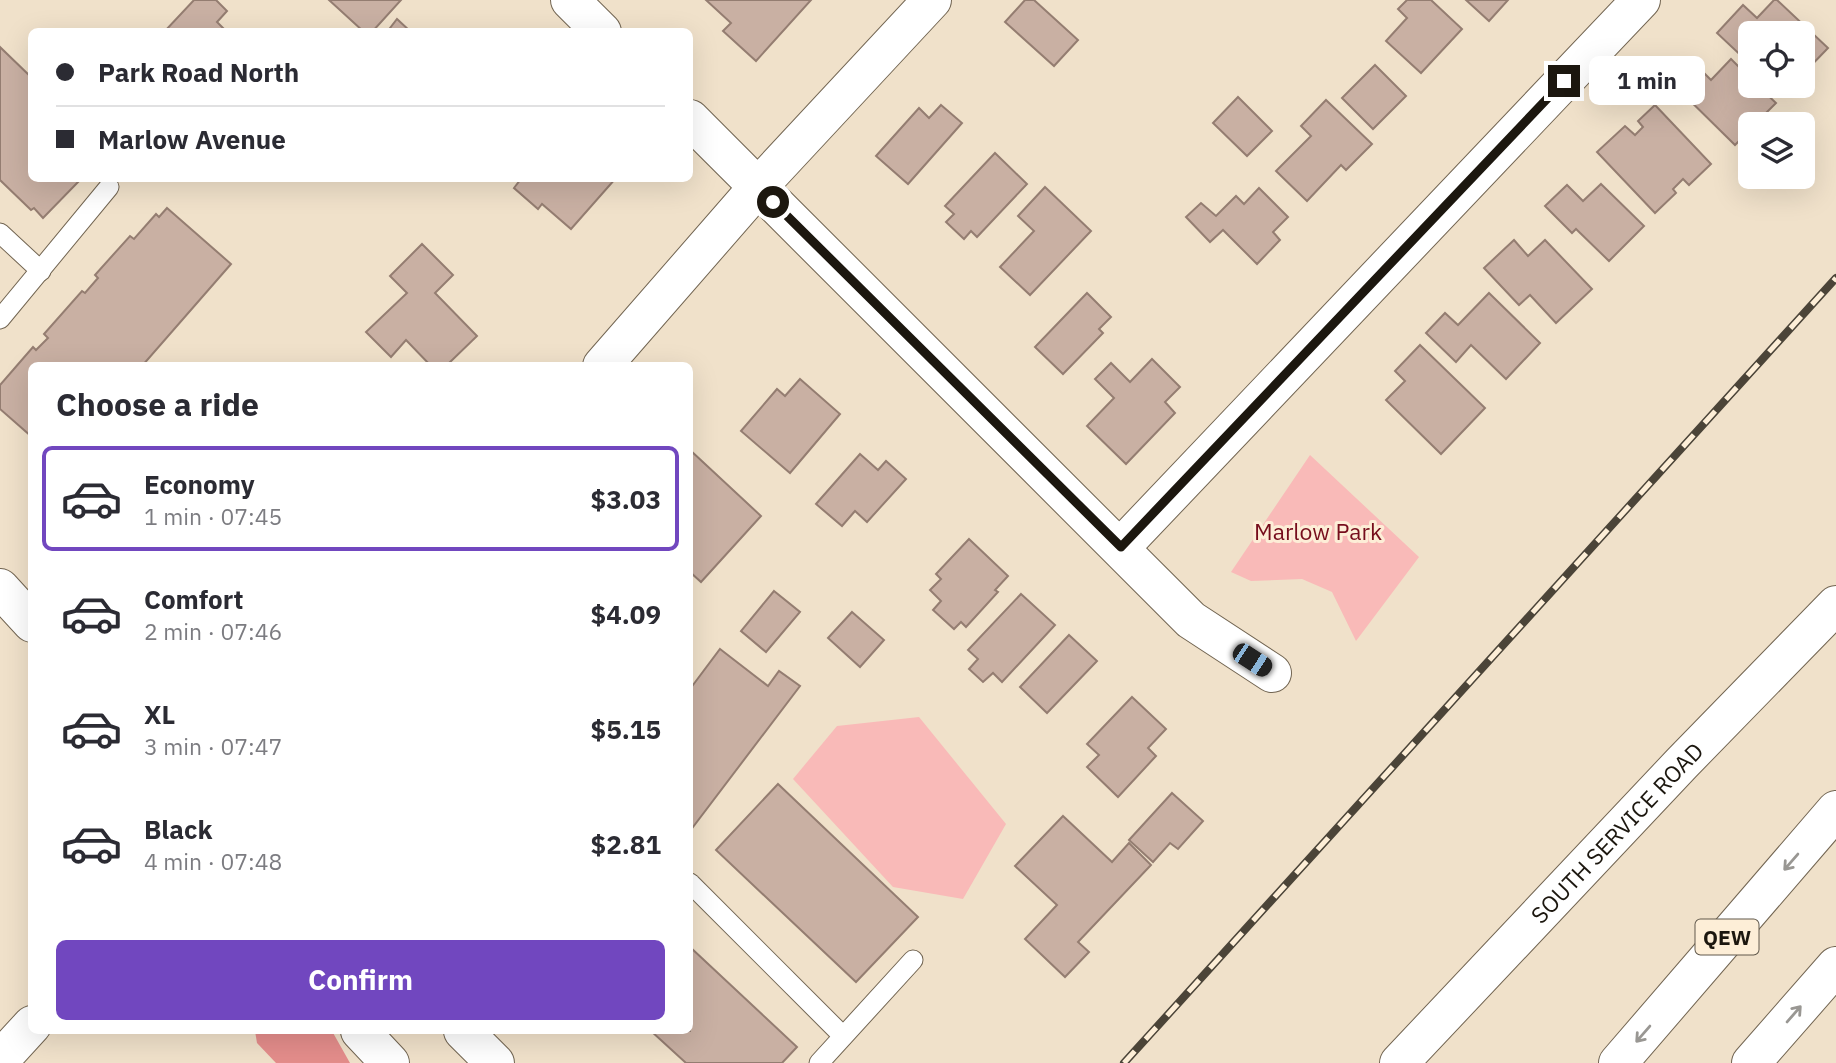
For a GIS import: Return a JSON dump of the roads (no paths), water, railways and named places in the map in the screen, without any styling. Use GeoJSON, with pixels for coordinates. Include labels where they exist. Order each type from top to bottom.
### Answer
{"type":"FeatureCollection","features":[{"type":"Feature","properties":{"kind":"main road"},"geometry":{"type":"LineString","coordinates":[[570,0],[598,28]]}},
{"type":"Feature","properties":{"kind":"main road"},"geometry":{"type":"LineString","coordinates":[[605,362],[758,187],[932,0]]}},
{"type":"Feature","properties":{"kind":"main road"},"geometry":{"type":"LineString","coordinates":[[1121,547],[1641,0]]}},
{"type":"Feature","properties":{"kind":"main road"},"geometry":{"type":"LineString","coordinates":[[693,122],[1121,547],[1191,620],[1272,673]]}},
{"type":"Feature","properties":{"kind":"main road"},"geometry":{"type":"LineString","coordinates":[[0,588],[28,619]]}},
{"type":"Feature","properties":{"kind":"main road","name":"SOUTH SERVICE ROAD"},"geometry":{"type":"LineString","coordinates":[[1399,1063],[1682,762],[1836,605]]}},
{"type":"Feature","properties":{"kind":"main road","name":"QEW"},"geometry":{"type":"LineString","coordinates":[[1618,1063],[1836,810]]}},
{"type":"Feature","properties":{"kind":"main road"},"geometry":{"type":"LineString","coordinates":[[1751,1063],[1836,966]]}},
{"type":"Feature","properties":{"kind":"main road"},"geometry":{"type":"LineString","coordinates":[[0,1060],[28,1029]]}},
{"type":"Feature","properties":{"kind":"main road"},"geometry":{"type":"LineString","coordinates":[[363,1034],[390,1063]]}},
{"type":"Feature","properties":{"kind":"main road"},"geometry":{"type":"LineString","coordinates":[[466,1034],[495,1063]]}},
{"type":"Feature","properties":{"kind":"lane"},"geometry":{"type":"LineString","coordinates":[[0,319],[109,187]]}},
{"type":"Feature","properties":{"kind":"lane"},"geometry":{"type":"LineString","coordinates":[[0,233],[41,271]]}},
{"type":"Feature","properties":{"kind":"lane"},"geometry":{"type":"LineString","coordinates":[[693,886],[844,1036]]}},
{"type":"Feature","properties":{"kind":"lane"},"geometry":{"type":"LineString","coordinates":[[818,1063],[914,960]]}},
{"type":"Feature","properties":{"kind":"railway"},"geometry":{"type":"LineString","coordinates":[[1124,1063],[1836,278]]}},
{"type":"Feature","properties":{"kind":"park label","name":"Marlow Park"},"geometry":{"type":"Point","coordinates":[1318,531]}}]}
